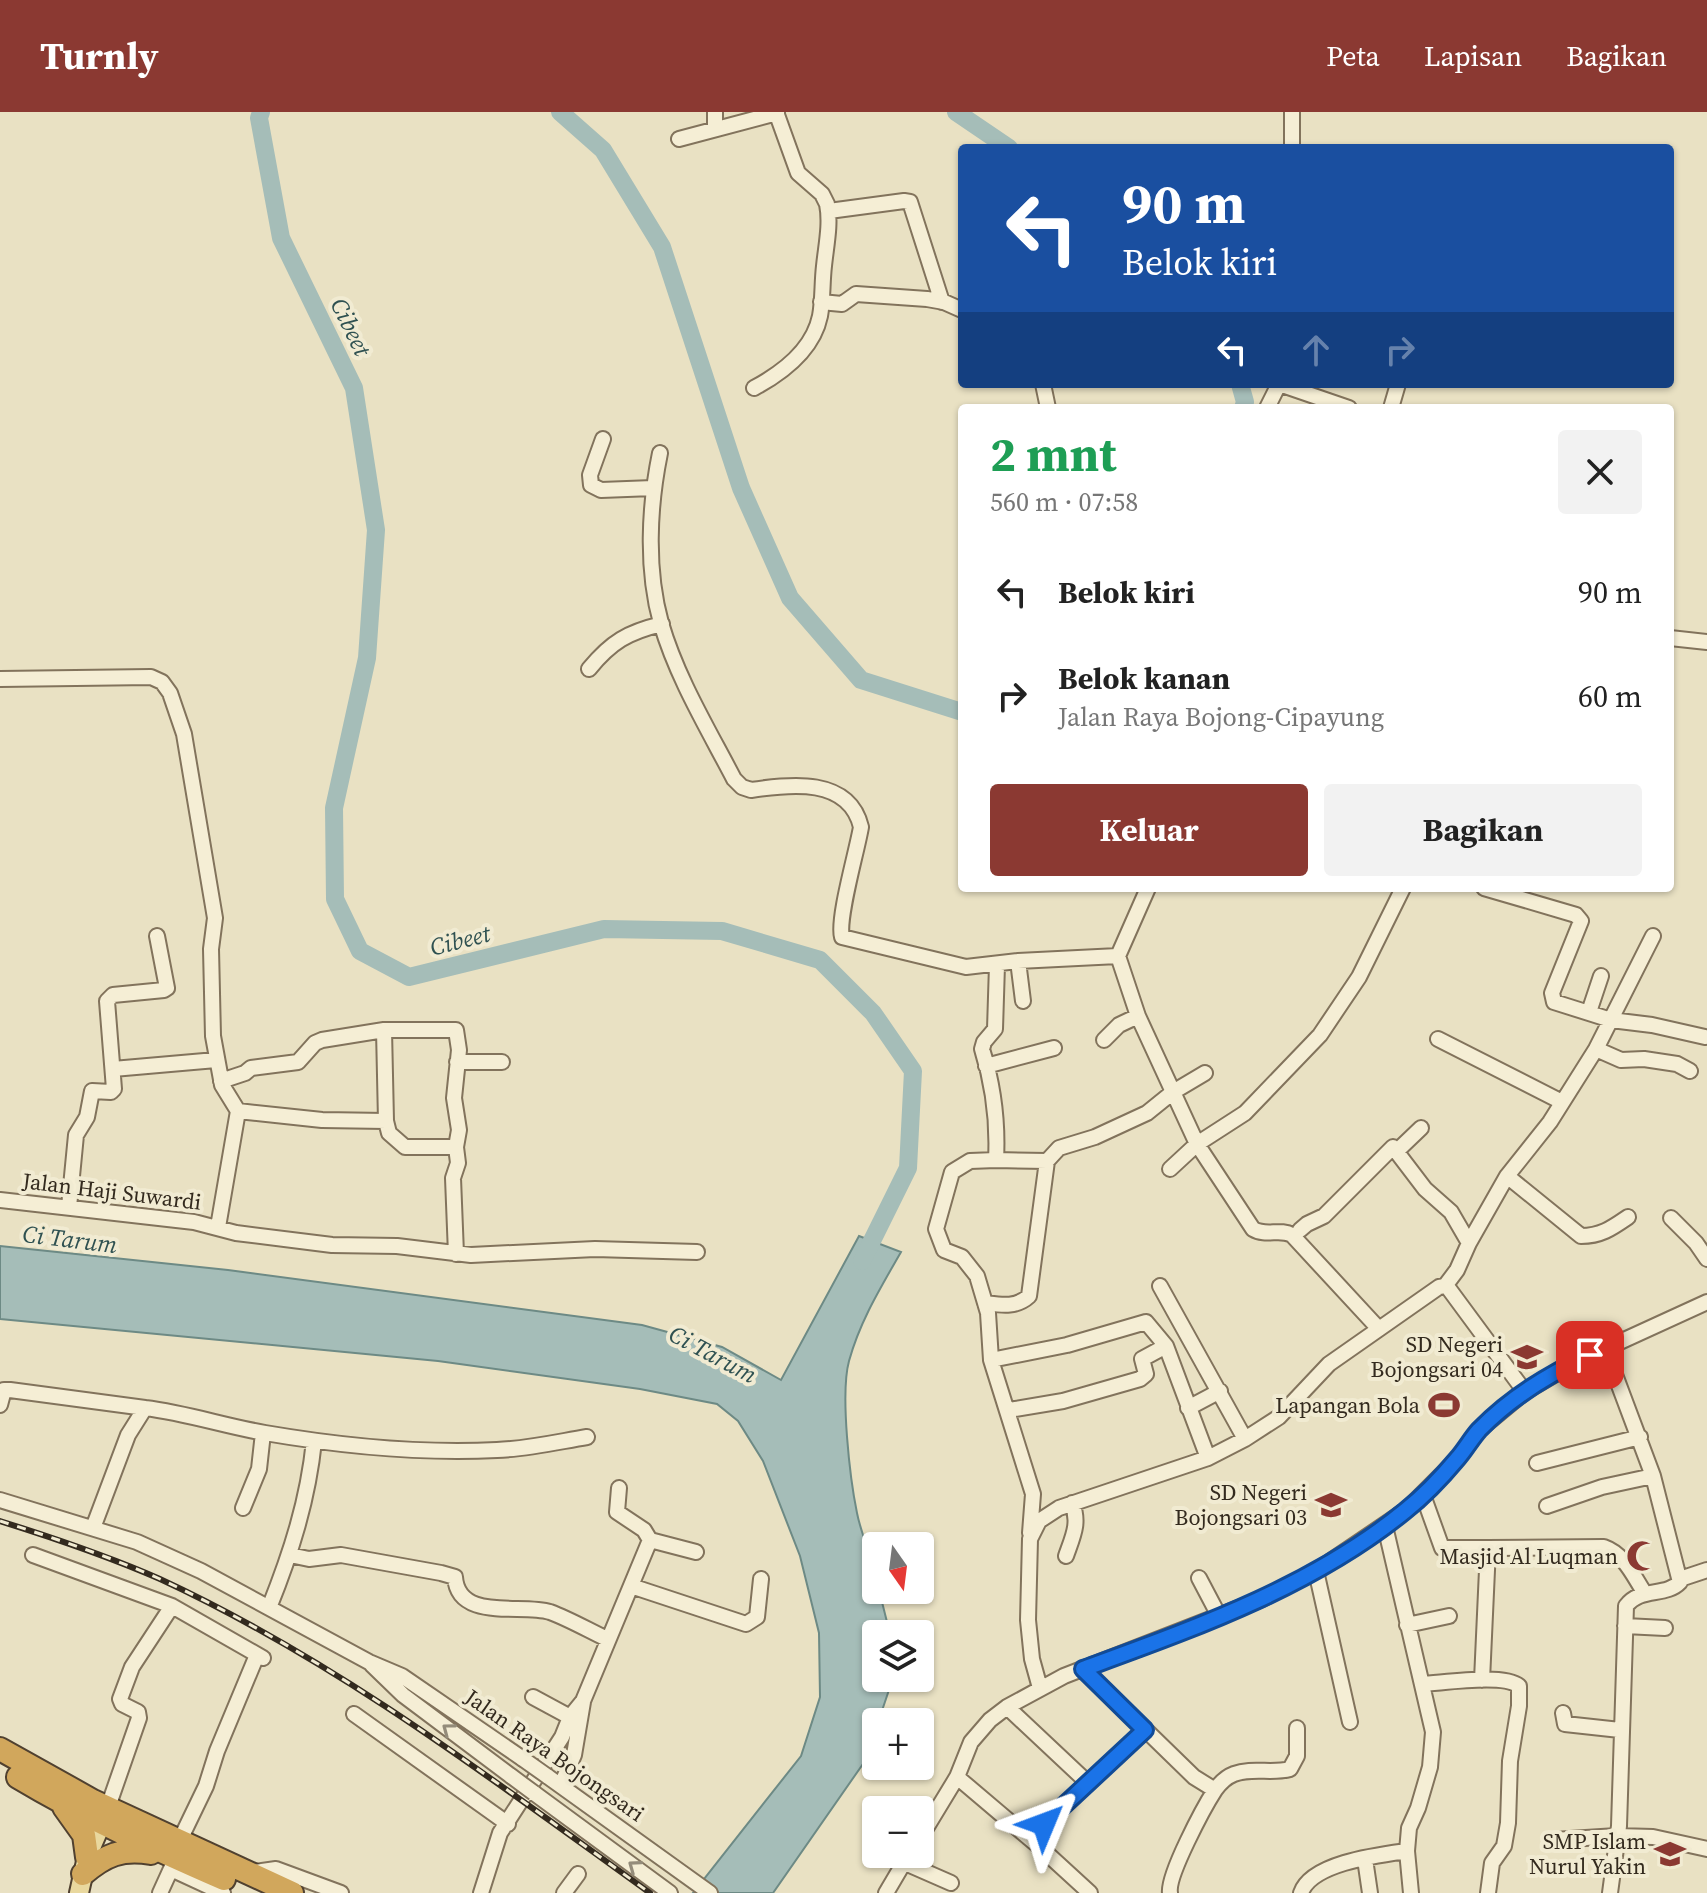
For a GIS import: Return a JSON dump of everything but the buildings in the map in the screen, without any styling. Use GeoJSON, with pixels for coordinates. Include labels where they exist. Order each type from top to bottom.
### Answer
{"type":"FeatureCollection","features":[{"type":"Feature","properties":{"kind":"highway"},"geometry":{"type":"LineString","coordinates":[[0,1749],[175,1856],[252,1883],[292,1893]]}},
{"type":"Feature","properties":{"kind":"highway"},"geometry":{"type":"LineString","coordinates":[[0,1767],[61,1804],[111,1819]]}},
{"type":"Feature","properties":{"kind":"highway"},"geometry":{"type":"LineString","coordinates":[[61,1804],[84,1835],[83,1875]]}},
{"type":"Feature","properties":{"kind":"highway"},"geometry":{"type":"LineString","coordinates":[[83,1875],[108,1854],[141,1851],[175,1856]]}},
{"type":"Feature","properties":{"kind":"main road"},"geometry":{"type":"LineString","coordinates":[[83,1875],[99,1854],[111,1819]]}},
{"type":"Feature","properties":{"kind":"street"},"geometry":{"type":"LineString","coordinates":[[715,112],[715,129]]}},
{"type":"Feature","properties":{"kind":"street"},"geometry":{"type":"LineString","coordinates":[[679,139],[777,112],[798,173],[822,194],[829,211],[819,319],[799,353],[779,375],[754,388]]}},
{"type":"Feature","properties":{"kind":"street"},"geometry":{"type":"LineString","coordinates":[[1292,112],[1292,144]]}},
{"type":"Feature","properties":{"kind":"street"},"geometry":{"type":"LineString","coordinates":[[829,211],[910,202],[942,302]]}},
{"type":"Feature","properties":{"kind":"street"},"geometry":{"type":"LineString","coordinates":[[821,302],[842,304],[856,294],[942,302],[958,308]]}},
{"type":"Feature","properties":{"kind":"street"},"geometry":{"type":"LineString","coordinates":[[1291,388],[1337,404]]}},
{"type":"Feature","properties":{"kind":"street"},"geometry":{"type":"LineString","coordinates":[[603,439],[590,475],[591,485],[601,490],[653,488]]}},
{"type":"Feature","properties":{"kind":"street"},"geometry":{"type":"LineString","coordinates":[[660,453],[653,488],[652,579],[662,624],[693,701],[734,779],[751,790],[823,787],[846,800],[859,817],[861,827],[844,902],[842,937],[966,967],[1118,956]]}},
{"type":"Feature","properties":{"kind":"street"},"geometry":{"type":"LineString","coordinates":[[589,669],[610,646],[632,631],[662,624]]}},
{"type":"Feature","properties":{"kind":"street"},"geometry":{"type":"LineString","coordinates":[[1674,638],[1707,642]]}},
{"type":"Feature","properties":{"kind":"street"},"geometry":{"type":"LineString","coordinates":[[0,679],[151,677],[162,682],[170,693],[184,734],[215,918],[211,949],[213,1036],[221,1081],[228,1098],[238,1111],[322,1120],[386,1121]]}},
{"type":"Feature","properties":{"kind":"street"},"geometry":{"type":"LineString","coordinates":[[1146,892],[1118,956],[1138,1016],[1197,1144],[1253,1229],[1263,1233],[1292,1235],[1379,1329]]}},
{"type":"Feature","properties":{"kind":"street"},"geometry":{"type":"LineString","coordinates":[[1170,1169],[1197,1144],[1245,1113],[1320,1035],[1359,977],[1401,892]]}},
{"type":"Feature","properties":{"kind":"street"},"geometry":{"type":"LineString","coordinates":[[1498,892],[1576,915],[1579,919],[1581,926],[1552,998],[1560,1005],[1611,1020],[1705,1037]]}},
{"type":"Feature","properties":{"kind":"street"},"geometry":{"type":"LineString","coordinates":[[69,1207],[76,1135],[87,1117],[92,1091],[111,1092],[114,1089],[107,1001],[113,995],[166,989],[167,980],[157,936]]}},
{"type":"Feature","properties":{"kind":"street"},"geometry":{"type":"LineString","coordinates":[[1030,1539],[1039,1521],[1072,1503],[1208,1458],[1245,1439],[1279,1417],[1329,1364],[1439,1287],[1445,1286],[1457,1270],[1507,1176],[1541,1134],[1596,1049],[1653,936]]}},
{"type":"Feature","properties":{"kind":"street"},"geometry":{"type":"LineString","coordinates":[[1018,961],[1023,1001]]}},
{"type":"Feature","properties":{"kind":"street"},"geometry":{"type":"LineString","coordinates":[[996,1160],[994,1097],[982,1049],[995,1029],[997,965]]}},
{"type":"Feature","properties":{"kind":"street"},"geometry":{"type":"LineString","coordinates":[[1589,1012],[1601,976]]}},
{"type":"Feature","properties":{"kind":"street"},"geometry":{"type":"LineString","coordinates":[[1104,1040],[1119,1025],[1138,1016]]}},
{"type":"Feature","properties":{"kind":"street"},"geometry":{"type":"LineString","coordinates":[[221,1081],[251,1068],[298,1062],[318,1041],[384,1030],[456,1030],[454,1098],[459,1130],[456,1147],[458,1163],[453,1178],[456,1254]]}},
{"type":"Feature","properties":{"kind":"street"},"geometry":{"type":"LineString","coordinates":[[384,1030],[386,1121],[389,1133],[405,1147],[456,1147]]}},
{"type":"Feature","properties":{"kind":"street"},"geometry":{"type":"LineString","coordinates":[[1438,1039],[1562,1102]]}},
{"type":"Feature","properties":{"kind":"street"},"geometry":{"type":"LineString","coordinates":[[986,1066],[1054,1048]]}},
{"type":"Feature","properties":{"kind":"street"},"geometry":{"type":"LineString","coordinates":[[1596,1049],[1621,1060],[1644,1059],[1677,1064],[1690,1071]]}},
{"type":"Feature","properties":{"kind":"street"},"geometry":{"type":"LineString","coordinates":[[113,1069],[216,1060]]}},
{"type":"Feature","properties":{"kind":"street"},"geometry":{"type":"LineString","coordinates":[[457,1062],[502,1062]]}},
{"type":"Feature","properties":{"kind":"street"},"geometry":{"type":"LineString","coordinates":[[985,1303],[1007,1306],[1023,1302],[1029,1296],[1047,1161],[1059,1148],[1137,1119],[1205,1073]]}},
{"type":"Feature","properties":{"kind":"street"},"geometry":{"type":"LineString","coordinates":[[218,1227],[238,1111]]}},
{"type":"Feature","properties":{"kind":"street"},"geometry":{"type":"LineString","coordinates":[[1398,1150],[1421,1128]]}},
{"type":"Feature","properties":{"kind":"street"},"geometry":{"type":"LineString","coordinates":[[1300,1230],[1324,1216],[1393,1147],[1425,1189],[1451,1212],[1469,1243]]}},
{"type":"Feature","properties":{"kind":"street"},"geometry":{"type":"LineString","coordinates":[[1040,1688],[1029,1640],[1033,1494],[991,1360],[985,1303],[977,1276],[962,1257],[944,1250],[936,1229],[952,1172],[970,1161],[1047,1161]]}},
{"type":"Feature","properties":{"kind":"street"},"geometry":{"type":"LineString","coordinates":[[1507,1176],[1581,1236],[1596,1236],[1609,1231],[1628,1217]]}},
{"type":"Feature","properties":{"kind":"street","name":"Jalan Haji Suwardi"},"geometry":{"type":"LineString","coordinates":[[0,1200],[218,1227],[236,1233],[332,1245],[397,1246],[492,1255],[595,1249],[697,1252]]}},
{"type":"Feature","properties":{"kind":"street"},"geometry":{"type":"LineString","coordinates":[[1671,1218],[1707,1259]]}},
{"type":"Feature","properties":{"kind":"street"},"geometry":{"type":"LineString","coordinates":[[1160,1286],[1245,1439]]}},
{"type":"Feature","properties":{"kind":"street"},"geometry":{"type":"LineString","coordinates":[[1445,1286],[1525,1392]]}},
{"type":"Feature","properties":{"kind":"street"},"geometry":{"type":"LineString","coordinates":[[934,1815],[957,1777],[971,1742],[990,1720],[1007,1707],[1083,1669],[1262,1599],[1316,1571],[1385,1526],[1423,1495],[1479,1430],[1525,1392],[1563,1368],[1707,1302]]}},
{"type":"Feature","properties":{"kind":"street"},"geometry":{"type":"LineString","coordinates":[[991,1360],[1067,1345],[1146,1322],[1166,1346],[1208,1458]]}},
{"type":"Feature","properties":{"kind":"street"},"geometry":{"type":"LineString","coordinates":[[1009,1410],[1063,1401],[1140,1379],[1146,1374],[1142,1359],[1166,1346]]}},
{"type":"Feature","properties":{"kind":"street"},"geometry":{"type":"LineString","coordinates":[[1605,1348],[1653,1476],[1680,1579],[1677,1586],[1644,1592],[1627,1603],[1617,1836],[1610,1893]]}},
{"type":"Feature","properties":{"kind":"street"},"geometry":{"type":"LineString","coordinates":[[0,1405],[4,1390],[10,1390],[178,1411],[263,1433],[360,1447],[473,1451],[528,1447],[587,1437]]}},
{"type":"Feature","properties":{"kind":"street"},"geometry":{"type":"LineString","coordinates":[[1188,1408],[1220,1391]]}},
{"type":"Feature","properties":{"kind":"street"},"geometry":{"type":"LineString","coordinates":[[93,1528],[128,1435],[145,1408]]}},
{"type":"Feature","properties":{"kind":"street"},"geometry":{"type":"LineString","coordinates":[[243,1508],[259,1469],[263,1433]]}},
{"type":"Feature","properties":{"kind":"street"},"geometry":{"type":"LineString","coordinates":[[1537,1463],[1640,1437]]}},
{"type":"Feature","properties":{"kind":"street"},"geometry":{"type":"LineString","coordinates":[[269,1608],[290,1555],[311,1477],[314,1441]]}},
{"type":"Feature","properties":{"kind":"street"},"geometry":{"type":"LineString","coordinates":[[1547,1506],[1602,1487],[1653,1476]]}},
{"type":"Feature","properties":{"kind":"street"},"geometry":{"type":"LineString","coordinates":[[619,1488],[617,1512],[644,1530],[650,1540],[696,1552]]}},
{"type":"Feature","properties":{"kind":"street"},"geometry":{"type":"LineString","coordinates":[[1423,1495],[1442,1548],[1604,1547],[1611,1549],[1626,1563],[1644,1592]]}},
{"type":"Feature","properties":{"kind":"street","name":"Jalan Raya Bojongsari"},"geometry":{"type":"LineString","coordinates":[[0,1500],[93,1528],[174,1558],[369,1662],[395,1671],[561,1785],[710,1893]]}},
{"type":"Feature","properties":{"kind":"street"},"geometry":{"type":"LineString","coordinates":[[1066,1556],[1076,1526],[1077,1516],[1072,1503]]}},
{"type":"Feature","properties":{"kind":"street"},"geometry":{"type":"LineString","coordinates":[[1385,1526],[1434,1740],[1430,1767],[1409,1828],[1407,1851],[1411,1893]]}},
{"type":"Feature","properties":{"kind":"street"},"geometry":{"type":"LineString","coordinates":[[481,1893],[500,1833],[569,1739],[607,1639],[650,1540]]}},
{"type":"Feature","properties":{"kind":"street"},"geometry":{"type":"LineString","coordinates":[[1482,1680],[1488,1548]]}},
{"type":"Feature","properties":{"kind":"street"},"geometry":{"type":"LineString","coordinates":[[33,1555],[172,1606],[260,1656],[217,1751],[206,1786],[160,1893]]}},
{"type":"Feature","properties":{"kind":"street"},"geometry":{"type":"LineString","coordinates":[[290,1555],[309,1559],[341,1555],[441,1573],[456,1578],[455,1586],[469,1601],[496,1609],[538,1609],[553,1613],[607,1639]]}},
{"type":"Feature","properties":{"kind":"street"},"geometry":{"type":"LineString","coordinates":[[1680,1579],[1707,1570]]}},
{"type":"Feature","properties":{"kind":"street"},"geometry":{"type":"LineString","coordinates":[[1316,1571],[1350,1722]]}},
{"type":"Feature","properties":{"kind":"street"},"geometry":{"type":"LineString","coordinates":[[1199,1578],[1219,1616]]}},
{"type":"Feature","properties":{"kind":"street"},"geometry":{"type":"LineString","coordinates":[[631,1586],[746,1624],[757,1617],[761,1579]]}},
{"type":"Feature","properties":{"kind":"street"},"geometry":{"type":"LineString","coordinates":[[111,1819],[139,1718],[138,1712],[122,1704],[120,1699],[132,1667],[172,1606]]}},
{"type":"Feature","properties":{"kind":"street"},"geometry":{"type":"LineString","coordinates":[[1407,1625],[1449,1616]]}},
{"type":"Feature","properties":{"kind":"street"},"geometry":{"type":"LineString","coordinates":[[1625,1626],[1665,1628]]}},
{"type":"Feature","properties":{"kind":"street","name":"Jalan Raya Bojongsari"},"geometry":{"type":"LineString","coordinates":[[369,1662],[403,1695],[670,1893]]}},
{"type":"Feature","properties":{"kind":"street"},"geometry":{"type":"LineString","coordinates":[[1083,1669],[1194,1777],[1215,1790]]}},
{"type":"Feature","properties":{"kind":"street"},"geometry":{"type":"LineString","coordinates":[[1422,1684],[1482,1680],[1513,1682],[1519,1688],[1510,1761],[1507,1836],[1492,1863],[1488,1893]]}},
{"type":"Feature","properties":{"kind":"street"},"geometry":{"type":"LineString","coordinates":[[533,1697],[570,1717]]}},
{"type":"Feature","properties":{"kind":"street"},"geometry":{"type":"LineString","coordinates":[[561,1785],[574,1755],[569,1739],[570,1717],[583,1701]]}},
{"type":"Feature","properties":{"kind":"street"},"geometry":{"type":"LineString","coordinates":[[1007,1707],[1087,1782]]}},
{"type":"Feature","properties":{"kind":"street"},"geometry":{"type":"LineString","coordinates":[[1563,1713],[1565,1724],[1620,1730]]}},
{"type":"Feature","properties":{"kind":"street"},"geometry":{"type":"LineString","coordinates":[[354,1714],[508,1824]]}},
{"type":"Feature","properties":{"kind":"street"},"geometry":{"type":"LineString","coordinates":[[1170,1893],[1169,1884],[1181,1854],[1215,1790],[1236,1773],[1290,1769],[1297,1756],[1297,1728]]}},
{"type":"Feature","properties":{"kind":"street"},"geometry":{"type":"LineString","coordinates":[[1029,1838],[1145,1730]]}},
{"type":"Feature","properties":{"kind":"street"},"geometry":{"type":"LineString","coordinates":[[490,1760],[501,1743]]}},
{"type":"Feature","properties":{"kind":"street"},"geometry":{"type":"LineString","coordinates":[[957,1777],[1090,1893]]}},
{"type":"Feature","properties":{"kind":"street"},"geometry":{"type":"LineString","coordinates":[[1554,1840],[1653,1837],[1707,1849]]}},
{"type":"Feature","properties":{"kind":"street"},"geometry":{"type":"LineString","coordinates":[[1301,1893],[1308,1880],[1324,1869],[1407,1851]]}},
{"type":"Feature","properties":{"kind":"street"},"geometry":{"type":"LineString","coordinates":[[175,1856],[223,1893]]}},
{"type":"Feature","properties":{"kind":"street"},"geometry":{"type":"LineString","coordinates":[[1365,1859],[1370,1893]]}},
{"type":"Feature","properties":{"kind":"street"},"geometry":{"type":"LineString","coordinates":[[886,1893],[900,1868]]}},
{"type":"Feature","properties":{"kind":"street"},"geometry":{"type":"LineString","coordinates":[[924,1868],[951,1883]]}},
{"type":"Feature","properties":{"kind":"street"},"geometry":{"type":"LineString","coordinates":[[252,1883],[276,1869],[341,1893]]}},
{"type":"Feature","properties":{"kind":"street"},"geometry":{"type":"LineString","coordinates":[[564,1893],[578,1874]]}},
{"type":"Feature","properties":{"kind":"water","name":"Ci Tarum"},"geometry":{"type":"Polygon","coordinates":[[[859,1236],[901,1252],[859,1332],[849,1361],[845,1394],[849,1459],[863,1532],[862,1604],[882,1604],[886,1620],[862,1620],[862,1692],[888,1692],[883,1708],[862,1708],[862,1765],[773,1893],[693,1893],[801,1756],[820,1697],[819,1633],[800,1556],[763,1461],[738,1421],[717,1404],[640,1389],[438,1361],[0,1319],[0,1246],[228,1270],[642,1325],[722,1347],[781,1380],[859,1236]]]}},
{"type":"Feature","properties":{"kind":"waterway","name":"Cibeet"},"geometry":{"type":"LineString","coordinates":[[261,112],[259,118],[281,238],[354,388],[376,530],[367,658],[334,808],[335,899],[360,951],[409,977],[604,929],[722,931],[820,960],[873,1013],[913,1071],[908,1168],[862,1261]]}},
{"type":"Feature","properties":{"kind":"waterway","name":"Cibeet"},"geometry":{"type":"LineString","coordinates":[[560,112],[603,150],[662,247],[741,488],[790,598],[861,680],[958,711]]}},
{"type":"Feature","properties":{"kind":"waterway","name":"Cibeet"},"geometry":{"type":"LineString","coordinates":[[956,112],[1003,144]]}},
{"type":"Feature","properties":{"kind":"waterway","name":"Cibeet"},"geometry":{"type":"LineString","coordinates":[[1241,388],[1244,404]]}},
{"type":"Feature","properties":{"kind":"railway"},"geometry":{"type":"LineString","coordinates":[[0,1521],[160,1579],[289,1647],[412,1724],[650,1893]]}},
{"type":"Feature","properties":{"kind":"place","name":"SD Negeri Bojongsari 04"},"geometry":{"type":"Point","coordinates":[1527,1357]}},
{"type":"Feature","properties":{"kind":"place","name":"Lapangan Bola"},"geometry":{"type":"Point","coordinates":[1444,1405]}},
{"type":"Feature","properties":{"kind":"place","name":"SD Negeri Bojongsari 03"},"geometry":{"type":"Point","coordinates":[1331,1505]}},
{"type":"Feature","properties":{"kind":"place","name":"Masjid Al Luqman"},"geometry":{"type":"Point","coordinates":[1642,1556]}},
{"type":"Feature","properties":{"kind":"place","name":"SMP Islam Nurul Yakin"},"geometry":{"type":"Point","coordinates":[1670,1854]}},
{"type":"Feature","properties":{"kind":"route"},"geometry":{"type":"LineString","coordinates":[[1044,1824],[1145,1730],[1083,1669],[1262,1599],[1316,1571],[1406,1510],[1458,1458],[1492,1418],[1525,1392],[1590,1355]]}}]}
